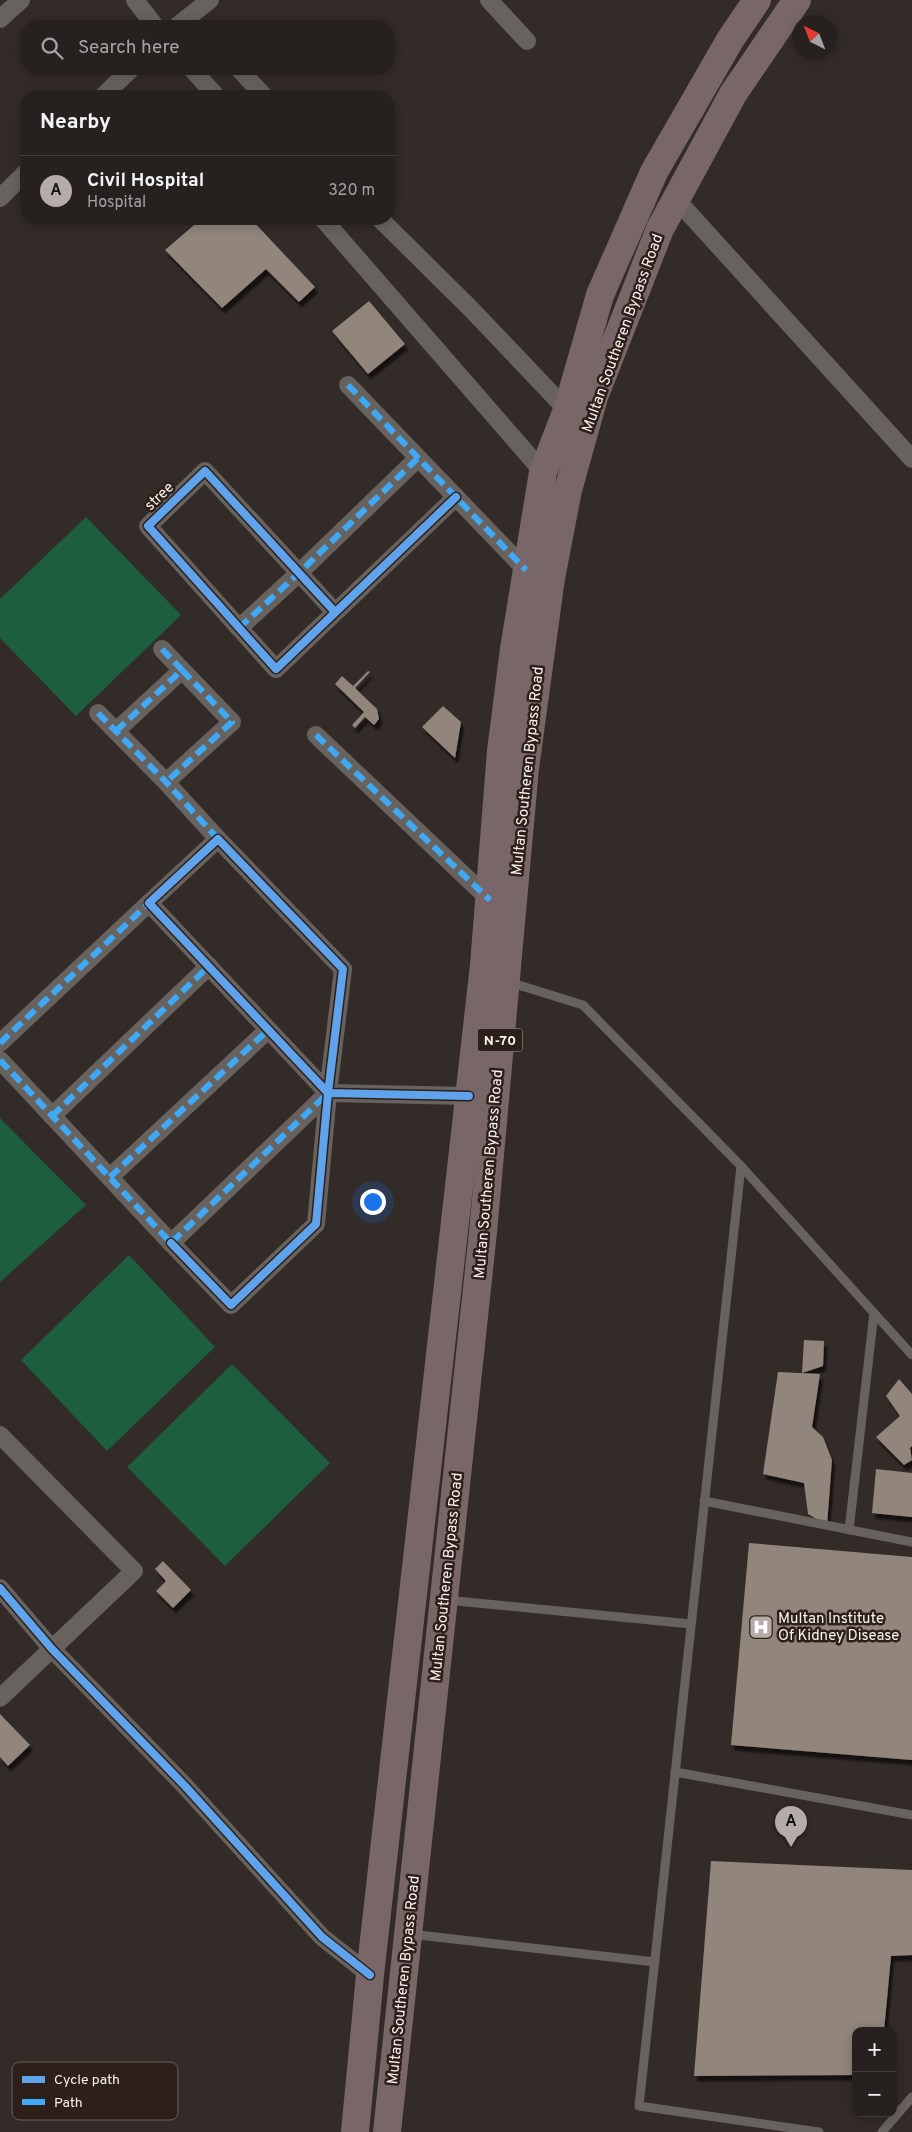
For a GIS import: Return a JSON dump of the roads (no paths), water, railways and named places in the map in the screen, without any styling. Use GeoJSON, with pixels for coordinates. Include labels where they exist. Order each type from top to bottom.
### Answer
{"type":"FeatureCollection","features":[{"type":"Feature","properties":{"kind":"highway","name":"Multan Southeren Bypass Road"},"geometry":{"type":"LineString","coordinates":[[354,2132],[490,900],[501,751],[514,649],[543,472],[567,410],[600,295],[654,172],[730,40],[757,0]]}},
{"type":"Feature","properties":{"kind":"highway","name":"Multan Southeren Bypass Road"},"geometry":{"type":"LineString","coordinates":[[386,2132],[483,1232],[525,768],[551,578],[568,490],[594,397],[660,229],[733,94],[797,0]]}},
{"type":"Feature","properties":{"kind":"street"},"geometry":{"type":"LineString","coordinates":[[0,19],[22,0]]}},
{"type":"Feature","properties":{"kind":"street"},"geometry":{"type":"LineString","coordinates":[[135,0],[150,20]]}},
{"type":"Feature","properties":{"kind":"street"},"geometry":{"type":"LineString","coordinates":[[191,20],[210,0]]}},
{"type":"Feature","properties":{"kind":"street"},"geometry":{"type":"LineString","coordinates":[[489,0],[527,41]]}},
{"type":"Feature","properties":{"kind":"street"},"geometry":{"type":"LineString","coordinates":[[109,90],[125,75]]}},
{"type":"Feature","properties":{"kind":"street"},"geometry":{"type":"LineString","coordinates":[[197,75],[211,90]]}},
{"type":"Feature","properties":{"kind":"street"},"geometry":{"type":"LineString","coordinates":[[244,75],[258,90]]}},
{"type":"Feature","properties":{"kind":"street"},"geometry":{"type":"LineString","coordinates":[[0,198],[20,178]]}},
{"type":"Feature","properties":{"kind":"street"},"geometry":{"type":"LineString","coordinates":[[676,199],[912,459]]}},
{"type":"Feature","properties":{"kind":"street"},"geometry":{"type":"LineString","coordinates":[[328,225],[543,472]]}},
{"type":"Feature","properties":{"kind":"street"},"geometry":{"type":"LineString","coordinates":[[386,225],[471,309],[567,410]]}},
{"type":"Feature","properties":{"kind":"street"},"geometry":{"type":"LineString","coordinates":[[348,385],[526,570]]}},
{"type":"Feature","properties":{"kind":"street"},"geometry":{"type":"LineString","coordinates":[[239,628],[300,573],[418,458]]}},
{"type":"Feature","properties":{"kind":"street","name":"stree"},"geometry":{"type":"LineString","coordinates":[[335,612],[205,471],[148,526],[276,669],[456,497]]}},
{"type":"Feature","properties":{"kind":"street"},"geometry":{"type":"LineString","coordinates":[[162,649],[232,722],[166,782]]}},
{"type":"Feature","properties":{"kind":"street"},"geometry":{"type":"LineString","coordinates":[[116,731],[182,670]]}},
{"type":"Feature","properties":{"kind":"street"},"geometry":{"type":"LineString","coordinates":[[0,1060],[231,1305],[316,1224],[328,1093],[343,969],[166,782],[98,714]]}},
{"type":"Feature","properties":{"kind":"street"},"geometry":{"type":"LineString","coordinates":[[316,735],[490,900]]}},
{"type":"Feature","properties":{"kind":"street"},"geometry":{"type":"LineString","coordinates":[[0,1043],[218,839]]}},
{"type":"Feature","properties":{"kind":"street"},"geometry":{"type":"LineString","coordinates":[[149,903],[328,1093]]}},
{"type":"Feature","properties":{"kind":"street"},"geometry":{"type":"LineString","coordinates":[[52,1116],[209,966]]}},
{"type":"Feature","properties":{"kind":"street"},"geometry":{"type":"LineString","coordinates":[[110,1177],[268,1030]]}},
{"type":"Feature","properties":{"kind":"street"},"geometry":{"type":"LineString","coordinates":[[171,1243],[328,1093],[469,1096]]}},
{"type":"Feature","properties":{"kind":"street"},"geometry":{"type":"LineString","coordinates":[[0,1435],[134,1571],[0,1698]]}},
{"type":"Feature","properties":{"kind":"street"},"geometry":{"type":"LineString","coordinates":[[0,1588],[52,1649],[185,1786],[322,1937],[370,1975]]}},
{"type":"Feature","properties":{"kind":"lane"},"geometry":{"type":"LineString","coordinates":[[506,981],[583,1005],[741,1166],[912,1355]]}},
{"type":"Feature","properties":{"kind":"lane"},"geometry":{"type":"LineString","coordinates":[[741,1166],[639,2106],[819,2132]]}},
{"type":"Feature","properties":{"kind":"lane"},"geometry":{"type":"LineString","coordinates":[[849,1530],[874,1313]]}},
{"type":"Feature","properties":{"kind":"lane"},"geometry":{"type":"LineString","coordinates":[[704,1501],[912,1542]]}},
{"type":"Feature","properties":{"kind":"lane"},"geometry":{"type":"LineString","coordinates":[[444,1600],[691,1624]]}},
{"type":"Feature","properties":{"kind":"lane"},"geometry":{"type":"LineString","coordinates":[[675,1772],[912,1815]]}},
{"type":"Feature","properties":{"kind":"lane"},"geometry":{"type":"LineString","coordinates":[[408,1934],[654,1962]]}},
{"type":"Feature","properties":{"kind":"lane"},"geometry":{"type":"LineString","coordinates":[[882,2132],[912,2097]]}},
{"type":"Feature","properties":{"kind":"place","name":"Multan Institute Of Kidney Disease"},"geometry":{"type":"Point","coordinates":[761,1627]}},
{"type":"Feature","properties":{"kind":"place","name":"Civil Hospital"},"geometry":{"type":"Point","coordinates":[791,1847]}}]}
